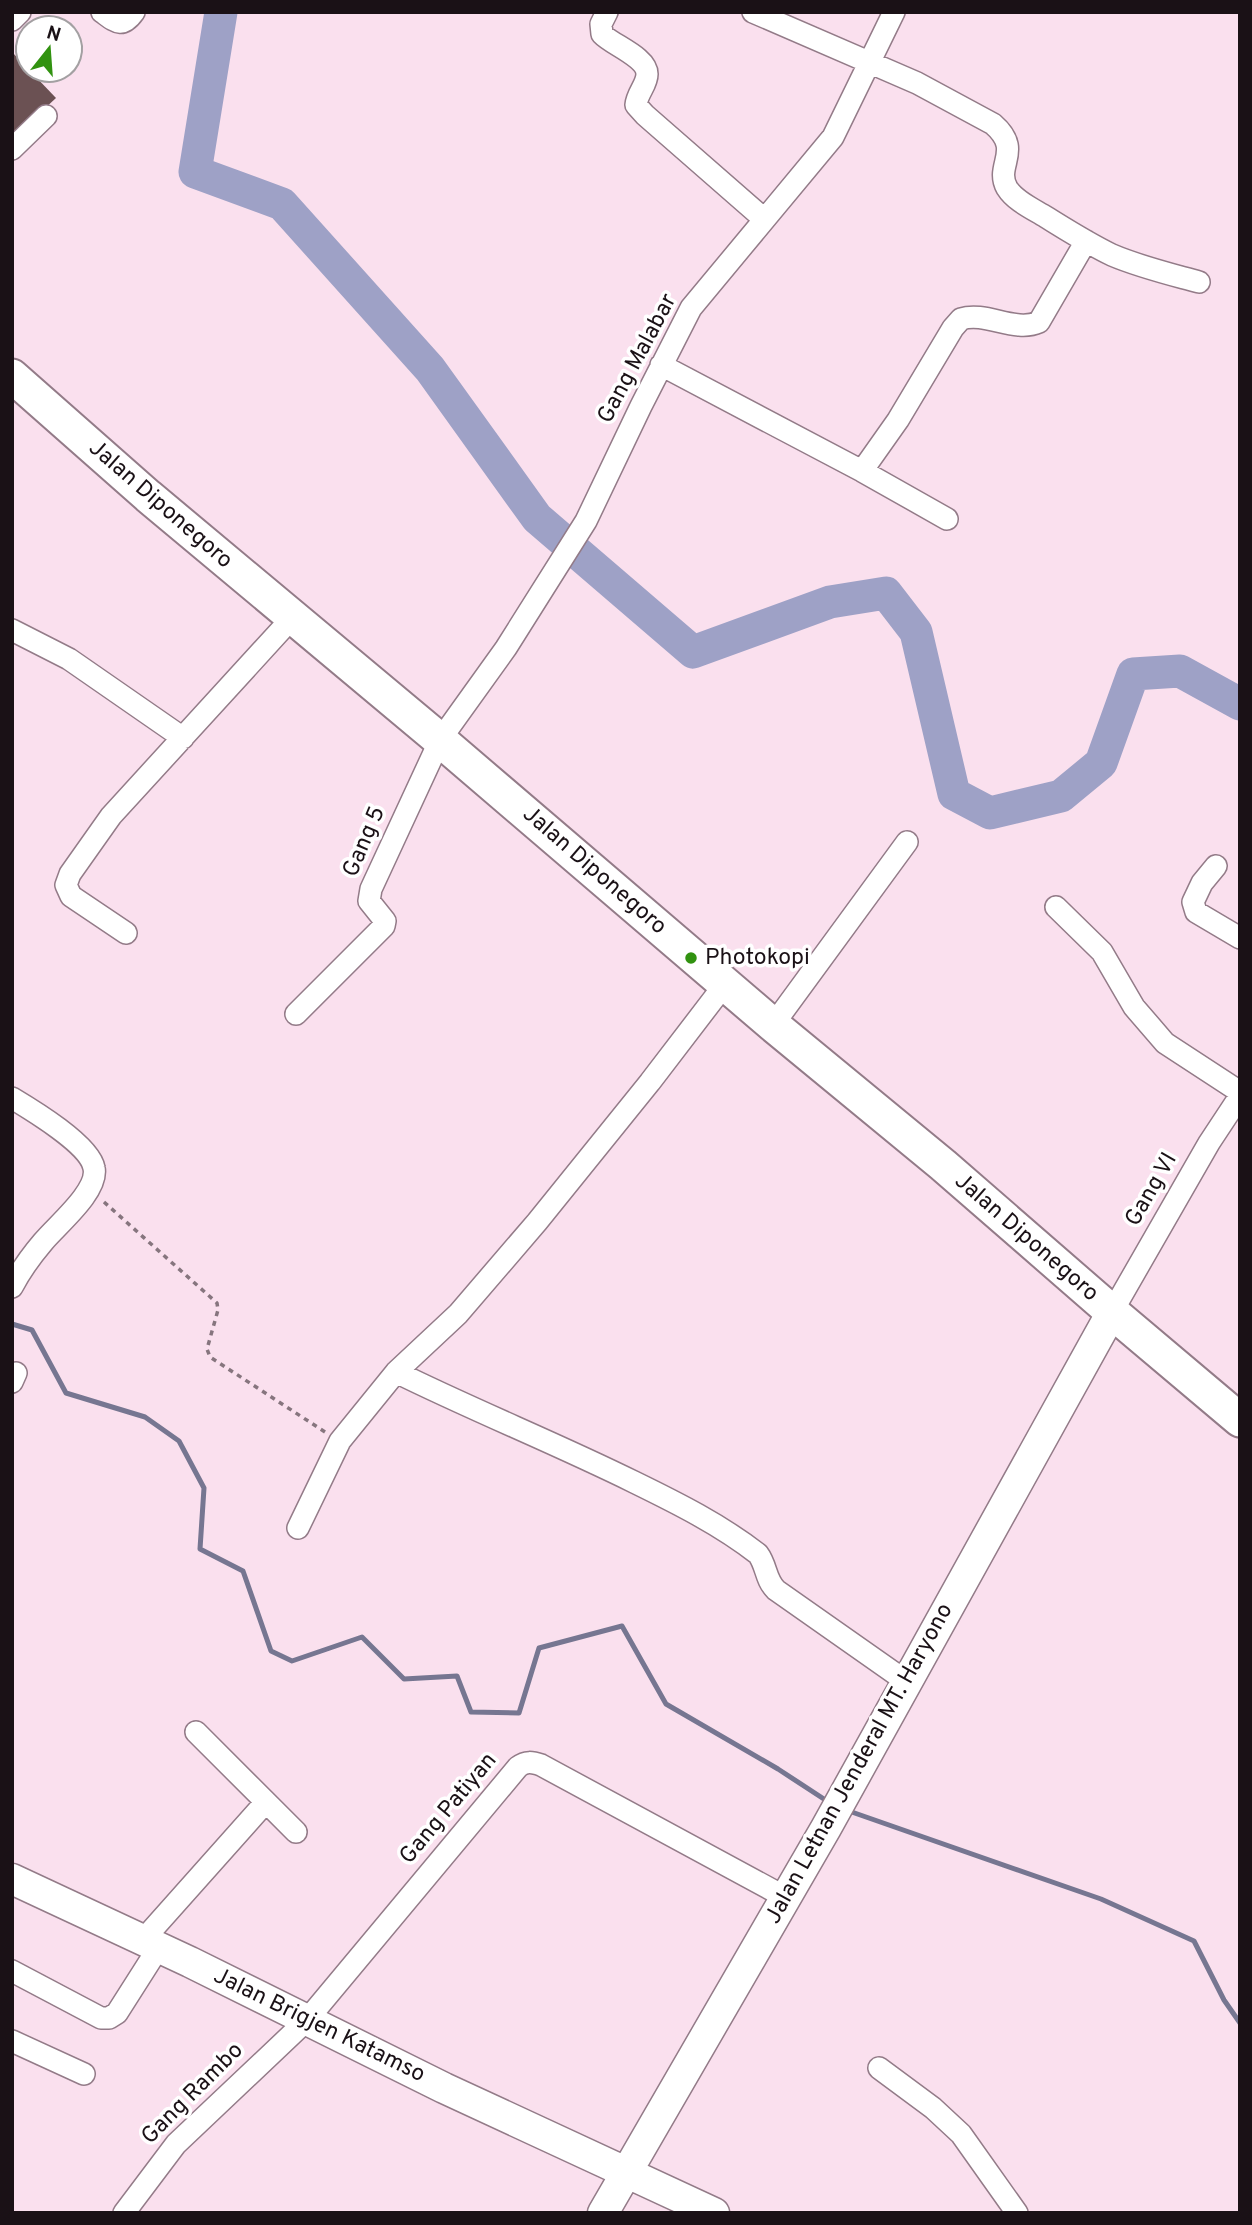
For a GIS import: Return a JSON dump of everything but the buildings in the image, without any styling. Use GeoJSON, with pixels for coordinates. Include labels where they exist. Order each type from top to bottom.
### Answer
{"type":"FeatureCollection","features":[{"type":"Feature","properties":{"kind":"main road","name":"Jalan Diponegoro"},"geometry":{"type":"LineString","coordinates":[[12,376],[148,496],[440,740],[773,1026],[943,1165],[1240,1420]]}},
{"type":"Feature","properties":{"kind":"main road","name":"Jalan Letnan Jenderal MT. Haryono"},"geometry":{"type":"LineString","coordinates":[[603,2213],[826,1828],[1112,1312]]}},
{"type":"Feature","properties":{"kind":"main road","name":"Jalan Brigjen Katamso"},"geometry":{"type":"LineString","coordinates":[[12,1878],[151,1943],[444,2088],[713,2213]]}},
{"type":"Feature","properties":{"kind":"street"},"geometry":{"type":"LineString","coordinates":[[12,20],[20,12]]}},
{"type":"Feature","properties":{"kind":"street"},"geometry":{"type":"LineString","coordinates":[[103,12],[114,21],[122,23],[134,12]]}},
{"type":"Feature","properties":{"kind":"street"},"geometry":{"type":"LineString","coordinates":[[607,12],[601,24],[602,34],[643,63],[648,71],[636,105],[764,219]]}},
{"type":"Feature","properties":{"kind":"street"},"geometry":{"type":"LineString","coordinates":[[753,12],[917,83],[992,124],[1002,132],[1008,146],[1005,181],[1008,188],[1024,203],[1086,241],[1125,260],[1199,282]]}},
{"type":"Feature","properties":{"kind":"street","name":"Gang Malabar"},"geometry":{"type":"LineString","coordinates":[[440,740],[506,648],[586,521],[691,308],[833,137],[894,12]]}},
{"type":"Feature","properties":{"kind":"street"},"geometry":{"type":"LineString","coordinates":[[12,149],[46,116]]}},
{"type":"Feature","properties":{"kind":"street"},"geometry":{"type":"LineString","coordinates":[[862,471],[898,420],[961,319],[975,317],[1021,325],[1039,322],[1086,241]]}},
{"type":"Feature","properties":{"kind":"street"},"geometry":{"type":"LineString","coordinates":[[661,365],[947,519]]}},
{"type":"Feature","properties":{"kind":"street"},"geometry":{"type":"LineString","coordinates":[[126,933],[71,896],[66,886],[70,874],[111,816],[292,618]]}},
{"type":"Feature","properties":{"kind":"street"},"geometry":{"type":"LineString","coordinates":[[12,630],[69,659],[183,738]]}},
{"type":"Feature","properties":{"kind":"street","name":"Gang 5"},"geometry":{"type":"LineString","coordinates":[[296,1014],[384,926],[385,921],[369,901],[371,889],[440,740]]}},
{"type":"Feature","properties":{"kind":"street"},"geometry":{"type":"LineString","coordinates":[[773,1026],[906,842]]}},
{"type":"Feature","properties":{"kind":"street"},"geometry":{"type":"LineString","coordinates":[[1216,866],[1202,883],[1193,902],[1196,912],[1240,938]]}},
{"type":"Feature","properties":{"kind":"street"},"geometry":{"type":"LineString","coordinates":[[1055,907],[1102,952],[1134,1007],[1165,1042],[1240,1094]]}},
{"type":"Feature","properties":{"kind":"street"},"geometry":{"type":"LineString","coordinates":[[299,1528],[340,1441],[396,1372],[458,1314],[537,1222],[725,984]]}},
{"type":"Feature","properties":{"kind":"street","name":"Gang VI"},"geometry":{"type":"LineString","coordinates":[[1112,1312],[1240,1094]]}},
{"type":"Feature","properties":{"kind":"street"},"geometry":{"type":"LineString","coordinates":[[12,1098],[60,1130],[87,1153],[95,1174],[89,1189],[29,1260],[12,1287]]}},
{"type":"Feature","properties":{"kind":"street"},"geometry":{"type":"LineString","coordinates":[[396,1372],[684,1507],[758,1554],[765,1563],[770,1584],[776,1590],[907,1682]]}},
{"type":"Feature","properties":{"kind":"street"},"geometry":{"type":"LineString","coordinates":[[196,1732],[296,1832]]}},
{"type":"Feature","properties":{"kind":"street","name":"Gang Patiyan"},"geometry":{"type":"LineString","coordinates":[[307,2020],[523,1763],[541,1765],[785,1897]]}},
{"type":"Feature","properties":{"kind":"street"},"geometry":{"type":"LineString","coordinates":[[12,1971],[101,2018],[109,2018],[117,2013],[151,1943],[265,1803]]}},
{"type":"Feature","properties":{"kind":"street","name":"Gang Rambo"},"geometry":{"type":"LineString","coordinates":[[124,2213],[176,2144],[307,2020]]}},
{"type":"Feature","properties":{"kind":"street"},"geometry":{"type":"LineString","coordinates":[[12,2041],[85,2074]]}},
{"type":"Feature","properties":{"kind":"street"},"geometry":{"type":"LineString","coordinates":[[879,2068],[933,2108],[961,2134],[1017,2213]]}},
{"type":"Feature","properties":{"kind":"path"},"geometry":{"type":"LineString","coordinates":[[89,1189],[217,1303],[218,1310],[207,1349],[210,1357],[340,1441]]}},
{"type":"Feature","properties":{"kind":"waterway"},"geometry":{"type":"LineString","coordinates":[[221,12],[195,172],[282,204],[430,369],[537,518],[693,652],[830,602],[886,593],[916,632],[954,794],[990,813],[1061,796],[1101,763],[1133,674],[1180,671],[1240,704]]}},
{"type":"Feature","properties":{"kind":"waterway"},"geometry":{"type":"LineString","coordinates":[[12,1324],[32,1330],[66,1393],[145,1417],[179,1441],[204,1488],[200,1549],[243,1571],[271,1651],[292,1661],[362,1637],[404,1679],[457,1676],[471,1712],[519,1713],[539,1648],[622,1626],[666,1704],[778,1769],[830,1803]]}},
{"type":"Feature","properties":{"kind":"waterway"},"geometry":{"type":"LineString","coordinates":[[846,1810],[1101,1899],[1194,1941],[1224,2000],[1240,2023]]}},
{"type":"Feature","properties":{"kind":"place","name":"Photokopi"},"geometry":{"type":"Point","coordinates":[691,958]}}]}
